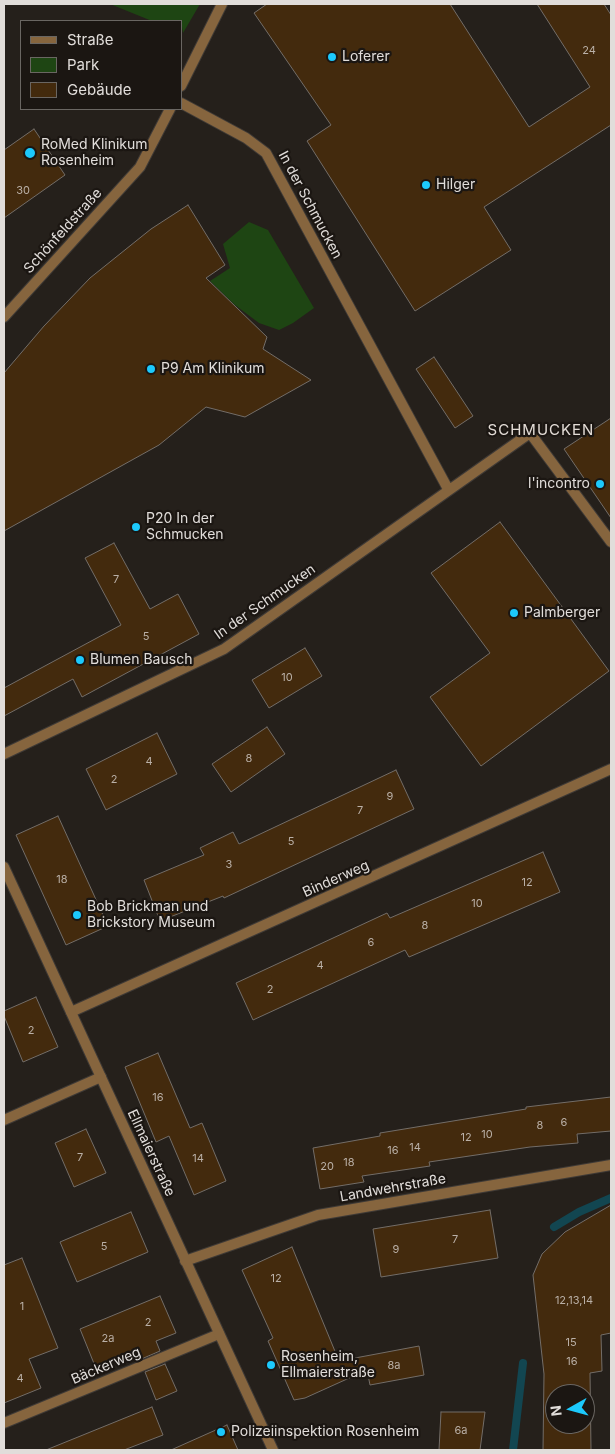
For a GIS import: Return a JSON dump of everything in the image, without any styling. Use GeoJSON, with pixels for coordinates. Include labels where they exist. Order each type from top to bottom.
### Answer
{"type":"FeatureCollection","features":[{"type":"Feature","properties":{"kind":"street"},"geometry":{"type":"LineString","coordinates":[[182,84],[222,4]]}},
{"type":"Feature","properties":{"kind":"street","name":"In der Schmucken"},"geometry":{"type":"LineString","coordinates":[[182,104],[246,138],[266,154],[448,489]]}},
{"type":"Feature","properties":{"kind":"street","name":"Schönfeldstraße"},"geometry":{"type":"LineString","coordinates":[[4,317],[140,166],[169,110]]}},
{"type":"Feature","properties":{"kind":"street","name":"In der Schmucken"},"geometry":{"type":"LineString","coordinates":[[4,754],[224,649],[448,489],[530,433],[611,542]]}},
{"type":"Feature","properties":{"kind":"street","name":"Binderweg"},"geometry":{"type":"LineString","coordinates":[[71,1012],[611,770]]}},
{"type":"Feature","properties":{"kind":"street","name":"Ellmaierstraße"},"geometry":{"type":"LineString","coordinates":[[4,867],[273,1450]]}},
{"type":"Feature","properties":{"kind":"street"},"geometry":{"type":"LineString","coordinates":[[4,1120],[101,1077]]}},
{"type":"Feature","properties":{"kind":"street","name":"Landwehrstraße"},"geometry":{"type":"LineString","coordinates":[[185,1261],[318,1215],[611,1165]]}},
{"type":"Feature","properties":{"kind":"street","name":"Bäckerweg"},"geometry":{"type":"LineString","coordinates":[[4,1423],[219,1334]]}},
{"type":"Feature","properties":{"kind":"green space"},"geometry":{"type":"Polygon","coordinates":[[[110,4],[200,4],[183,33],[182,20],[150,20],[110,4]]]}},
{"type":"Feature","properties":{"kind":"green space"},"geometry":{"type":"Polygon","coordinates":[[[249,222],[268,230],[314,308],[293,323],[279,330],[259,323],[235,305],[210,281],[230,268],[223,244],[249,222]]]}},
{"type":"Feature","properties":{"kind":"building","name":"Hilger"},"geometry":{"type":"Polygon","coordinates":[[[267,4],[450,4],[529,127],[590,87],[537,4],[604,4],[611,15],[611,125],[484,207],[511,250],[415,311],[307,141],[331,125],[254,13],[267,4]]]}},
{"type":"Feature","properties":{"kind":"building"},"geometry":{"type":"Polygon","coordinates":[[[34,129],[65,175],[4,218],[4,150],[34,129]]]}},
{"type":"Feature","properties":{"kind":"building","name":"P9 Am Klinikum"},"geometry":{"type":"Polygon","coordinates":[[[188,205],[225,265],[206,278],[267,337],[263,349],[311,380],[245,417],[206,407],[159,445],[4,531],[4,373],[44,326],[90,278],[151,229],[188,205]]]}},
{"type":"Feature","properties":{"kind":"building"},"geometry":{"type":"Polygon","coordinates":[[[434,357],[473,416],[455,428],[416,369],[434,357]]]}},
{"type":"Feature","properties":{"kind":"building","name":"l'incontro"},"geometry":{"type":"Polygon","coordinates":[[[611,418],[611,518],[564,449],[611,418]]]}},
{"type":"Feature","properties":{"kind":"building","name":"Palmberger"},"geometry":{"type":"Polygon","coordinates":[[[500,522],[609,671],[481,766],[430,697],[490,653],[431,573],[500,522]]]}},
{"type":"Feature","properties":{"kind":"building"},"geometry":{"type":"Polygon","coordinates":[[[114,543],[150,609],[178,594],[199,634],[82,697],[73,679],[4,716],[4,688],[121,625],[85,558],[114,543]]]}},
{"type":"Feature","properties":{"kind":"building"},"geometry":{"type":"Polygon","coordinates":[[[305,648],[322,676],[269,708],[252,680],[305,648]]]}},
{"type":"Feature","properties":{"kind":"building"},"geometry":{"type":"Polygon","coordinates":[[[267,727],[285,754],[231,792],[212,764],[267,727]]]}},
{"type":"Feature","properties":{"kind":"building"},"geometry":{"type":"Polygon","coordinates":[[[157,733],[177,774],[106,810],[86,769],[157,733]]]}},
{"type":"Feature","properties":{"kind":"building"},"geometry":{"type":"Polygon","coordinates":[[[396,770],[414,809],[224,898],[223,896],[160,921],[144,880],[204,855],[200,848],[233,832],[239,844],[396,770]]]}},
{"type":"Feature","properties":{"kind":"building"},"geometry":{"type":"Polygon","coordinates":[[[58,816],[108,926],[66,945],[16,835],[58,816]]]}},
{"type":"Feature","properties":{"kind":"building"},"geometry":{"type":"Polygon","coordinates":[[[543,852],[560,892],[409,957],[405,950],[253,1020],[236,983],[387,913],[390,918],[543,852]]]}},
{"type":"Feature","properties":{"kind":"building"},"geometry":{"type":"Polygon","coordinates":[[[36,997],[58,1047],[23,1062],[4,1016],[4,1011],[36,997]]]}},
{"type":"Feature","properties":{"kind":"building"},"geometry":{"type":"Polygon","coordinates":[[[158,1053],[190,1128],[202,1123],[226,1181],[194,1195],[169,1136],[156,1142],[125,1067],[158,1053]]]}},
{"type":"Feature","properties":{"kind":"building"},"geometry":{"type":"Polygon","coordinates":[[[611,1097],[611,1131],[577,1134],[578,1143],[530,1147],[429,1162],[430,1166],[362,1176],[364,1182],[320,1189],[313,1148],[380,1136],[380,1133],[526,1109],[526,1107],[611,1097]]]}},
{"type":"Feature","properties":{"kind":"building"},"geometry":{"type":"Polygon","coordinates":[[[86,1129],[106,1173],[74,1187],[55,1143],[86,1129]]]}},
{"type":"Feature","properties":{"kind":"building"},"geometry":{"type":"Polygon","coordinates":[[[611,1205],[611,1333],[601,1335],[602,1371],[590,1373],[590,1384],[545,1384],[545,1434],[591,1434],[591,1450],[543,1450],[544,1374],[533,1275],[542,1254],[565,1232],[611,1205]]]}},
{"type":"Feature","properties":{"kind":"building"},"geometry":{"type":"Polygon","coordinates":[[[490,1210],[498,1258],[381,1277],[373,1229],[490,1210]]]}},
{"type":"Feature","properties":{"kind":"building"},"geometry":{"type":"Polygon","coordinates":[[[131,1212],[148,1252],[77,1282],[60,1242],[131,1212]]]}},
{"type":"Feature","properties":{"kind":"building"},"geometry":{"type":"Polygon","coordinates":[[[292,1247],[339,1361],[419,1346],[424,1375],[370,1385],[367,1370],[305,1398],[294,1400],[268,1341],[273,1338],[242,1270],[292,1247]]]}},
{"type":"Feature","properties":{"kind":"building"},"geometry":{"type":"Polygon","coordinates":[[[22,1258],[58,1348],[29,1359],[41,1388],[4,1403],[4,1265],[22,1258]]]}},
{"type":"Feature","properties":{"kind":"building"},"geometry":{"type":"Polygon","coordinates":[[[160,1296],[176,1333],[156,1341],[160,1351],[139,1360],[135,1350],[95,1366],[80,1329],[160,1296]]]}},
{"type":"Feature","properties":{"kind":"building"},"geometry":{"type":"Polygon","coordinates":[[[165,1364],[177,1391],[156,1400],[145,1372],[165,1364]]]}},
{"type":"Feature","properties":{"kind":"building"},"geometry":{"type":"Polygon","coordinates":[[[152,1407],[163,1435],[124,1450],[46,1450],[152,1407]]]}},
{"type":"Feature","properties":{"kind":"building"},"geometry":{"type":"Polygon","coordinates":[[[441,1412],[485,1412],[480,1450],[439,1450],[441,1412]]]}},
{"type":"Feature","properties":{"kind":"building","name":"Polizeiinspektion Rosenheim"},"geometry":{"type":"Polygon","coordinates":[[[227,1425],[238,1450],[171,1450],[227,1425]]]}},
{"type":"Feature","properties":{"kind":"waterway"},"geometry":{"type":"LineString","coordinates":[[554,1227],[579,1212],[611,1198]]}},
{"type":"Feature","properties":{"kind":"waterway"},"geometry":{"type":"LineString","coordinates":[[513,1450],[523,1363]]}},
{"type":"Feature","properties":{"kind":"place","name":"Loferer"},"geometry":{"type":"Point","coordinates":[332,57]}},
{"type":"Feature","properties":{"kind":"place","name":"RoMed Klinikum Rosenheim"},"geometry":{"type":"Point","coordinates":[30,153]}},
{"type":"Feature","properties":{"kind":"place","name":"Hilger"},"geometry":{"type":"Point","coordinates":[426,185]}},
{"type":"Feature","properties":{"kind":"place","name":"P9 Am Klinikum"},"geometry":{"type":"Point","coordinates":[151,369]}},
{"type":"Feature","properties":{"kind":"place","name":"l'incontro"},"geometry":{"type":"Point","coordinates":[600,484]}},
{"type":"Feature","properties":{"kind":"place","name":"P20 In der Schmucken"},"geometry":{"type":"Point","coordinates":[136,527]}},
{"type":"Feature","properties":{"kind":"place","name":"Palmberger"},"geometry":{"type":"Point","coordinates":[514,613]}},
{"type":"Feature","properties":{"kind":"place","name":"Blumen Bausch"},"geometry":{"type":"Point","coordinates":[80,660]}},
{"type":"Feature","properties":{"kind":"place","name":"Bob Brickman und Brickstory Museum"},"geometry":{"type":"Point","coordinates":[77,915]}},
{"type":"Feature","properties":{"kind":"place","name":"Rosenheim, Ellmaierstraße"},"geometry":{"type":"Point","coordinates":[271,1365]}},
{"type":"Feature","properties":{"kind":"place","name":"Polizeiinspektion Rosenheim"},"geometry":{"type":"Point","coordinates":[221,1432]}},
{"type":"Feature","properties":{"kind":"district","name":"SCHMUCKEN"},"geometry":{"type":"Point","coordinates":[541,430]}}]}
